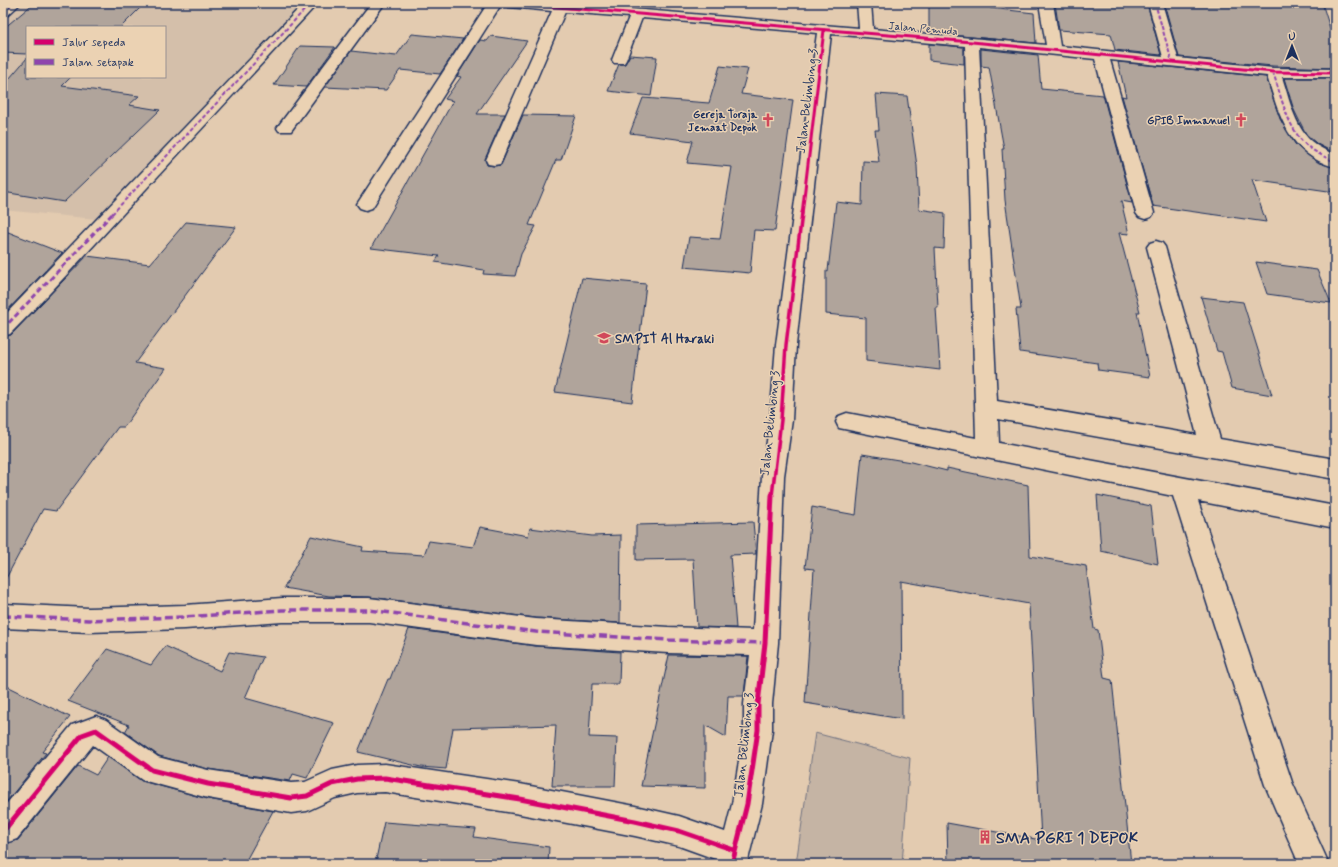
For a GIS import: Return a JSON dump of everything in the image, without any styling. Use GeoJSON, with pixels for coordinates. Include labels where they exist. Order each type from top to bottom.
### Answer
{"type":"FeatureCollection","features":[{"type":"Feature","properties":{"kind":"street"},"geometry":{"type":"LineString","coordinates":[[3,12],[14,3]]}},
{"type":"Feature","properties":{"kind":"street"},"geometry":{"type":"LineString","coordinates":[[3,329],[82,249],[163,160],[249,72],[311,3]]}},
{"type":"Feature","properties":{"kind":"street"},"geometry":{"type":"LineString","coordinates":[[285,128],[378,3]]}},
{"type":"Feature","properties":{"kind":"street"},"geometry":{"type":"LineString","coordinates":[[366,204],[495,3]]}},
{"type":"Feature","properties":{"kind":"street","name":"Jalan Pemuda"},"geometry":{"type":"LineString","coordinates":[[509,3],[824,30],[866,32],[1273,72],[1335,73]]}},
{"type":"Feature","properties":{"kind":"street"},"geometry":{"type":"LineString","coordinates":[[864,3],[866,32]]}},
{"type":"Feature","properties":{"kind":"street"},"geometry":{"type":"LineString","coordinates":[[1046,3],[1054,51]]}},
{"type":"Feature","properties":{"kind":"street"},"geometry":{"type":"LineString","coordinates":[[1155,3],[1172,62]]}},
{"type":"Feature","properties":{"kind":"street"},"geometry":{"type":"LineString","coordinates":[[494,160],[560,7]]}},
{"type":"Feature","properties":{"kind":"street"},"geometry":{"type":"LineString","coordinates":[[620,60],[637,13]]}},
{"type":"Feature","properties":{"kind":"street","name":"Jalan Belimbing 3"},"geometry":{"type":"LineString","coordinates":[[733,857],[747,804],[758,730],[758,704],[765,643],[773,476],[781,420],[786,345],[824,30]]}},
{"type":"Feature","properties":{"kind":"street"},"geometry":{"type":"LineString","coordinates":[[972,42],[988,450]]}},
{"type":"Feature","properties":{"kind":"street"},"geometry":{"type":"LineString","coordinates":[[1102,56],[1145,213]]}},
{"type":"Feature","properties":{"kind":"street"},"geometry":{"type":"LineString","coordinates":[[1273,72],[1293,128],[1300,138],[1314,151],[1335,162]]}},
{"type":"Feature","properties":{"kind":"street"},"geometry":{"type":"LineString","coordinates":[[1156,247],[1210,448]]}},
{"type":"Feature","properties":{"kind":"street"},"geometry":{"type":"LineString","coordinates":[[986,408],[1335,469]]}},
{"type":"Feature","properties":{"kind":"street"},"geometry":{"type":"LineString","coordinates":[[847,422],[1335,517]]}},
{"type":"Feature","properties":{"kind":"street"},"geometry":{"type":"LineString","coordinates":[[1182,488],[1279,785],[1314,864]]}},
{"type":"Feature","properties":{"kind":"street"},"geometry":{"type":"LineString","coordinates":[[3,616],[88,620],[185,617],[282,610],[369,610],[536,632],[668,640],[765,643]]}},
{"type":"Feature","properties":{"kind":"street"},"geometry":{"type":"LineString","coordinates":[[3,829],[6,828],[82,735],[96,730],[152,770],[208,784],[269,792],[291,798],[307,796],[332,784],[357,779],[385,778],[520,799],[635,821],[679,831],[733,857]]}},
{"type":"Feature","properties":{"kind":"shaded area"},"geometry":{"type":"Polygon","coordinates":[[[3,3],[319,3],[285,41],[107,220],[3,210],[3,3]]]}},
{"type":"Feature","properties":{"kind":"shaded area"},"geometry":{"type":"Polygon","coordinates":[[[815,733],[910,758],[902,864],[796,864],[815,733]]]}},
{"type":"Feature","properties":{"kind":"building"},"geometry":{"type":"Polygon","coordinates":[[[34,3],[145,3],[122,26],[26,26],[26,54],[3,53],[3,29],[34,3]]]}},
{"type":"Feature","properties":{"kind":"building"},"geometry":{"type":"Polygon","coordinates":[[[929,3],[990,3],[990,8],[1034,13],[1036,43],[929,33],[929,3]]]}},
{"type":"Feature","properties":{"kind":"building"},"geometry":{"type":"Polygon","coordinates":[[[1055,3],[1147,3],[1161,55],[1115,50],[1111,34],[1059,30],[1055,3]]]}},
{"type":"Feature","properties":{"kind":"building"},"geometry":{"type":"Polygon","coordinates":[[[1164,3],[1322,3],[1335,44],[1335,68],[1273,66],[1179,57],[1164,3]]]}},
{"type":"Feature","properties":{"kind":"building"},"geometry":{"type":"Polygon","coordinates":[[[412,34],[463,39],[440,74],[400,70],[386,90],[325,87],[351,51],[396,56],[412,34]]]}},
{"type":"Feature","properties":{"kind":"building"},"geometry":{"type":"Polygon","coordinates":[[[491,36],[527,41],[477,114],[505,114],[485,159],[487,165],[501,165],[523,115],[576,116],[561,160],[556,160],[529,225],[536,226],[521,254],[515,276],[483,274],[484,270],[435,262],[439,256],[371,248],[453,101],[445,99],[461,77],[457,76],[480,40],[487,41],[491,36]]]}},
{"type":"Feature","properties":{"kind":"building"},"geometry":{"type":"Polygon","coordinates":[[[929,44],[964,47],[964,64],[929,60],[929,44]]]}},
{"type":"Feature","properties":{"kind":"building"},"geometry":{"type":"Polygon","coordinates":[[[300,46],[335,47],[306,87],[274,85],[300,46]]]}},
{"type":"Feature","properties":{"kind":"building"},"geometry":{"type":"Polygon","coordinates":[[[981,49],[1038,55],[1041,89],[1103,95],[1132,203],[1121,201],[1129,234],[1119,233],[1140,312],[1137,312],[1150,377],[1098,370],[1097,363],[1020,352],[1016,309],[1021,309],[1005,200],[1002,149],[1004,149],[989,67],[981,66],[981,49]]]}},
{"type":"Feature","properties":{"kind":"building"},"geometry":{"type":"Polygon","coordinates":[[[630,55],[657,57],[651,96],[608,91],[619,64],[625,64],[630,55]]]}},
{"type":"Feature","properties":{"kind":"building"},"geometry":{"type":"Polygon","coordinates":[[[26,59],[26,78],[70,78],[62,86],[139,96],[129,105],[160,110],[64,202],[3,192],[3,86],[26,59]]]}},
{"type":"Feature","properties":{"kind":"building"},"geometry":{"type":"Polygon","coordinates":[[[1118,62],[1266,77],[1280,119],[1295,144],[1319,163],[1335,168],[1335,192],[1252,180],[1266,222],[1153,206],[1122,96],[1126,97],[1118,62]]]}},
{"type":"Feature","properties":{"kind":"building"},"geometry":{"type":"Polygon","coordinates":[[[720,66],[748,69],[741,94],[793,100],[775,231],[754,230],[750,273],[684,267],[689,237],[720,239],[732,167],[687,163],[693,141],[630,133],[643,98],[709,103],[720,66]]]}},
{"type":"Feature","properties":{"kind":"building"},"geometry":{"type":"Polygon","coordinates":[[[1284,78],[1335,78],[1335,153],[1317,144],[1306,134],[1294,110],[1284,78]]]}},
{"type":"Feature","properties":{"kind":"building"},"geometry":{"type":"Polygon","coordinates":[[[876,94],[907,96],[917,166],[919,209],[945,213],[944,249],[935,248],[938,308],[936,308],[940,370],[866,361],[866,318],[826,314],[826,270],[828,271],[836,202],[862,205],[863,161],[879,162],[875,130],[879,130],[876,94]]]}},
{"type":"Feature","properties":{"kind":"building"},"geometry":{"type":"Polygon","coordinates":[[[186,222],[236,227],[135,363],[166,368],[124,427],[118,427],[56,511],[43,509],[3,584],[3,337],[11,335],[87,256],[150,264],[186,222]]]}},
{"type":"Feature","properties":{"kind":"building"},"geometry":{"type":"Polygon","coordinates":[[[3,230],[62,253],[3,315],[3,230]]]}},
{"type":"Feature","properties":{"kind":"building"},"geometry":{"type":"Polygon","coordinates":[[[1256,262],[1317,270],[1331,303],[1267,294],[1256,262]]]}},
{"type":"Feature","properties":{"kind":"building","name":"SMPIT Al Haraki"},"geometry":{"type":"Polygon","coordinates":[[[582,278],[646,284],[632,402],[555,392],[582,278]]]}},
{"type":"Feature","properties":{"kind":"building"},"geometry":{"type":"Polygon","coordinates":[[[1201,297],[1243,302],[1272,395],[1232,388],[1222,352],[1217,351],[1201,297]]]}},
{"type":"Feature","properties":{"kind":"building"},"geometry":{"type":"Polygon","coordinates":[[[862,454],[911,462],[947,471],[947,468],[1028,485],[1030,556],[1086,566],[1094,629],[1098,630],[1104,678],[1112,680],[1131,864],[948,864],[947,823],[1041,840],[1029,604],[901,581],[902,719],[805,703],[814,569],[805,568],[812,507],[856,515],[862,454]]]}},
{"type":"Feature","properties":{"kind":"building"},"geometry":{"type":"Polygon","coordinates":[[[1097,495],[1151,506],[1158,564],[1101,551],[1097,495]]]}},
{"type":"Feature","properties":{"kind":"building"},"geometry":{"type":"Polygon","coordinates":[[[753,522],[756,554],[730,555],[736,628],[697,627],[693,559],[636,560],[636,525],[753,522]]]}},
{"type":"Feature","properties":{"kind":"building"},"geometry":{"type":"Polygon","coordinates":[[[480,527],[528,536],[530,528],[592,536],[621,535],[620,623],[536,618],[369,597],[329,596],[284,588],[311,536],[363,547],[362,551],[424,555],[429,541],[473,547],[480,527]]]}},
{"type":"Feature","properties":{"kind":"building"},"geometry":{"type":"Polygon","coordinates":[[[409,629],[536,646],[620,652],[619,684],[592,684],[589,737],[617,738],[615,786],[552,786],[556,725],[453,728],[446,769],[421,767],[358,752],[388,679],[390,679],[409,629]]]}},
{"type":"Feature","properties":{"kind":"building"},"geometry":{"type":"Polygon","coordinates":[[[165,646],[220,671],[229,652],[263,657],[245,698],[334,723],[307,778],[293,774],[290,781],[208,769],[159,756],[125,732],[129,725],[68,701],[107,649],[151,665],[165,646]]]}},
{"type":"Feature","properties":{"kind":"building"},"geometry":{"type":"Polygon","coordinates":[[[669,655],[748,656],[744,696],[728,696],[726,737],[705,725],[705,788],[641,786],[669,655]]]}},
{"type":"Feature","properties":{"kind":"building"},"geometry":{"type":"Polygon","coordinates":[[[3,684],[70,717],[42,752],[46,753],[3,806],[3,684]]]}},
{"type":"Feature","properties":{"kind":"building"},"geometry":{"type":"Polygon","coordinates":[[[108,757],[142,781],[208,799],[273,811],[244,864],[3,864],[3,845],[18,840],[78,766],[96,775],[108,757]]]}},
{"type":"Feature","properties":{"kind":"building"},"geometry":{"type":"Polygon","coordinates":[[[384,822],[476,829],[474,837],[549,847],[548,864],[375,864],[384,822]]]}},
{"type":"Feature","properties":{"kind":"marked path"},"geometry":{"type":"LineString","coordinates":[[3,12],[14,3]]}},
{"type":"Feature","properties":{"kind":"marked path"},"geometry":{"type":"LineString","coordinates":[[3,329],[311,3]]}},
{"type":"Feature","properties":{"kind":"marked path"},"geometry":{"type":"LineString","coordinates":[[1155,3],[1172,62]]}},
{"type":"Feature","properties":{"kind":"marked path"},"geometry":{"type":"LineString","coordinates":[[1273,72],[1290,121],[1300,138],[1312,150],[1335,162]]}},
{"type":"Feature","properties":{"kind":"marked path"},"geometry":{"type":"LineString","coordinates":[[3,616],[89,620],[185,617],[282,610],[369,610],[536,632],[668,640],[765,643]]}},
{"type":"Feature","properties":{"kind":"cycle path"},"geometry":{"type":"LineString","coordinates":[[509,3],[972,42],[1273,72],[1335,73]]}},
{"type":"Feature","properties":{"kind":"cycle path"},"geometry":{"type":"LineString","coordinates":[[732,864],[747,804],[758,730],[758,704],[765,643],[773,476],[781,420],[786,345],[824,30]]}},
{"type":"Feature","properties":{"kind":"cycle path"},"geometry":{"type":"LineString","coordinates":[[3,829],[6,828],[82,735],[96,730],[152,770],[208,784],[269,793],[291,798],[307,796],[332,784],[357,779],[385,778],[520,799],[635,821],[679,831],[734,850]]}},
{"type":"Feature","properties":{"kind":"place","name":"Gereja Toraja Jemaat Depok"},"geometry":{"type":"Point","coordinates":[768,120]}},
{"type":"Feature","properties":{"kind":"place","name":"GPIB Immanuel"},"geometry":{"type":"Point","coordinates":[1241,120]}},
{"type":"Feature","properties":{"kind":"place","name":"SMPIT Al Haraki"},"geometry":{"type":"Point","coordinates":[604,338]}},
{"type":"Feature","properties":{"kind":"place","name":"SMA PGRI 1 DEPOK"},"geometry":{"type":"Point","coordinates":[985,837]}}]}
